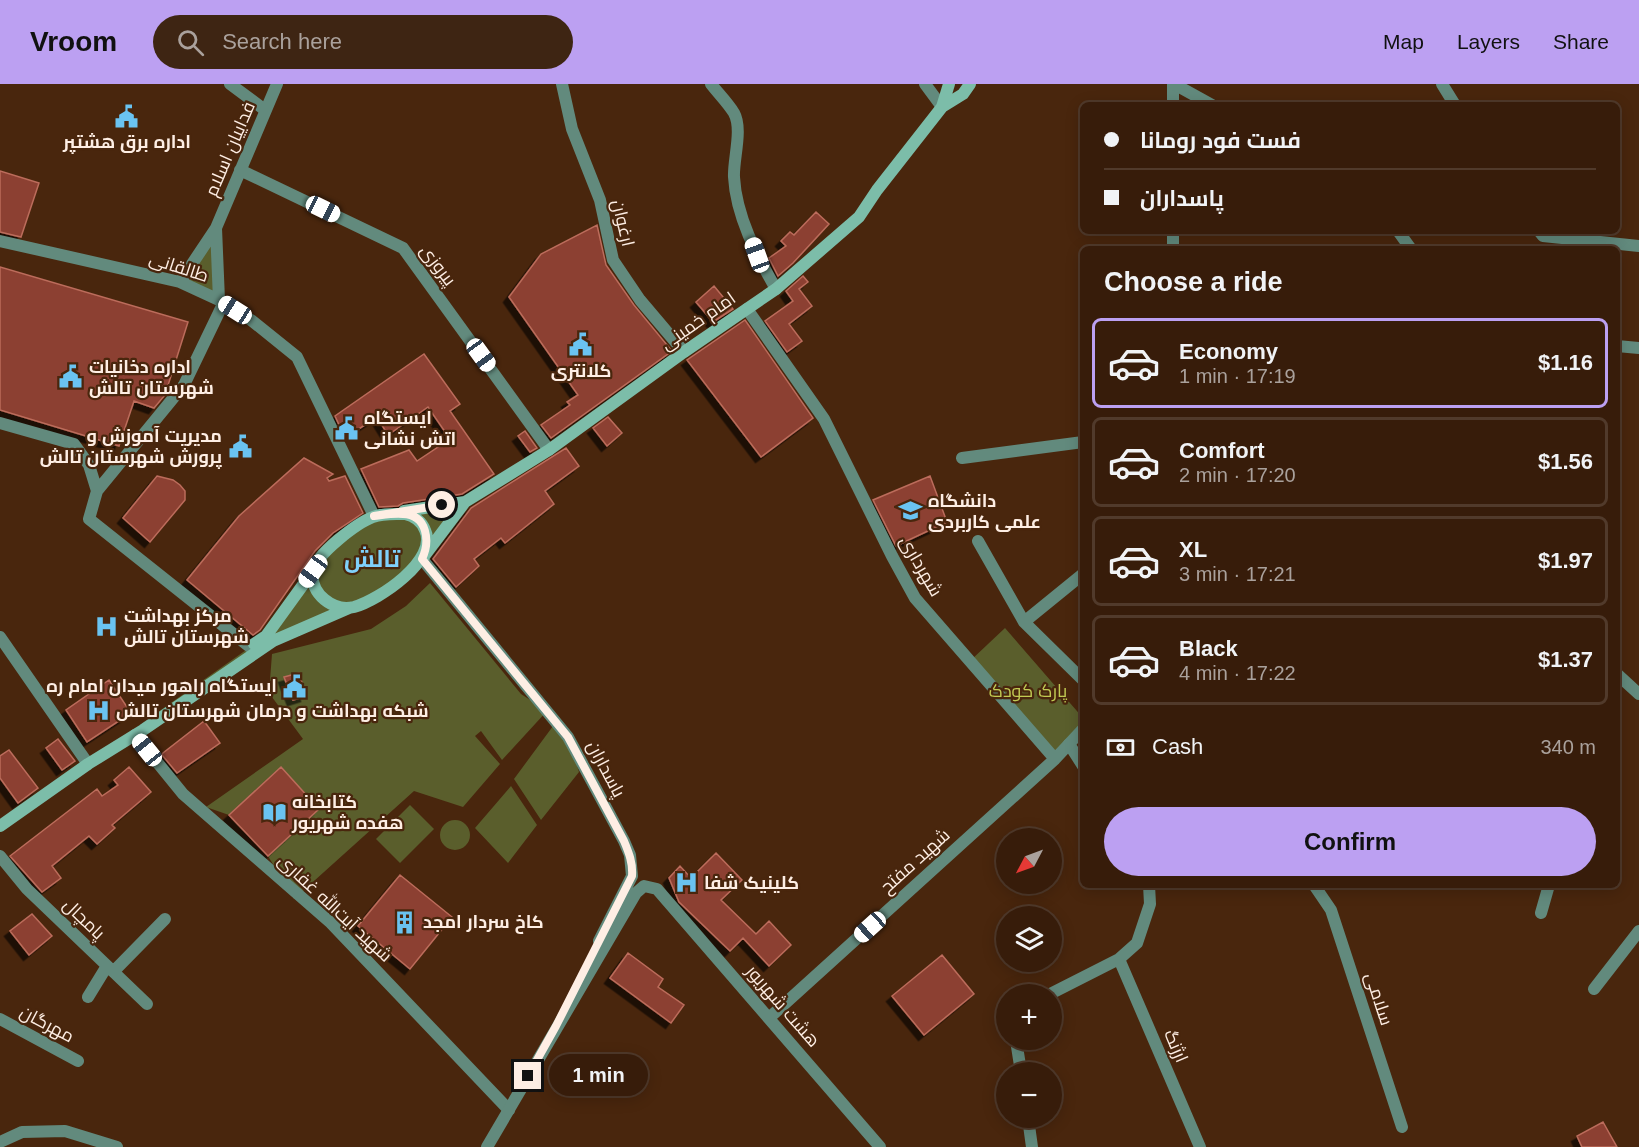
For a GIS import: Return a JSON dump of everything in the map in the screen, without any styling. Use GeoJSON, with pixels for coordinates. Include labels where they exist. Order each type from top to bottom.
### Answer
{"type":"FeatureCollection","features":[{"type":"Feature","properties":{"kind":"main road","name":"امام خمینی"},"geometry":{"type":"LineString","coordinates":[[942,107],[949,84]]}},
{"type":"Feature","properties":{"kind":"main road","name":"امام خمینی"},"geometry":{"type":"LineString","coordinates":[[422,559],[465,502],[549,450],[684,352],[776,289],[859,217],[877,190],[942,107],[963,94],[970,84]]}},
{"type":"Feature","properties":{"kind":"main road","name":"امام خمینی"},"geometry":{"type":"LineString","coordinates":[[373,516],[465,502]]}},
{"type":"Feature","properties":{"kind":"main road"},"geometry":{"type":"LineString","coordinates":[[0,826],[88,764],[135,735],[273,641],[379,596],[422,559],[427,546],[426,532],[422,524],[414,517],[405,514],[373,516],[352,529],[319,559],[313,571],[266,636],[152,717],[122,742]]}},
{"type":"Feature","properties":{"kind":"main road"},"geometry":{"type":"LineString","coordinates":[[313,571],[314,582],[323,598],[329,604],[349,608]]}},
{"type":"Feature","properties":{"kind":"street"},"geometry":{"type":"LineString","coordinates":[[230,84],[266,110]]}},
{"type":"Feature","properties":{"kind":"street","name":"فداییان اسلام"},"geometry":{"type":"LineString","coordinates":[[180,282],[216,228],[277,84]]}},
{"type":"Feature","properties":{"kind":"street","name":"ارغوان"},"geometry":{"type":"LineString","coordinates":[[562,84],[572,129],[600,200],[614,260],[640,300],[684,352]]}},
{"type":"Feature","properties":{"kind":"street"},"geometry":{"type":"LineString","coordinates":[[711,84],[735,115],[738,142],[734,177],[739,206],[757,255],[776,289]]}},
{"type":"Feature","properties":{"kind":"street"},"geometry":{"type":"LineString","coordinates":[[925,84],[942,107]]}},
{"type":"Feature","properties":{"kind":"street"},"geometry":{"type":"LineString","coordinates":[[1173,102],[1174,84],[1207,102]]}},
{"type":"Feature","properties":{"kind":"street"},"geometry":{"type":"LineString","coordinates":[[1442,84],[1453,102]]}},
{"type":"Feature","properties":{"kind":"street","name":"پیروزی"},"geometry":{"type":"LineString","coordinates":[[240,170],[403,248],[549,450]]}},
{"type":"Feature","properties":{"kind":"street","name":"فداییان اسلام"},"geometry":{"type":"LineString","coordinates":[[216,228],[221,302]]}},
{"type":"Feature","properties":{"kind":"street"},"geometry":{"type":"LineString","coordinates":[[1541,234],[1639,246]]}},
{"type":"Feature","properties":{"kind":"street","name":"طالقانی"},"geometry":{"type":"LineString","coordinates":[[0,241],[180,282],[251,320],[297,357],[373,516]]}},
{"type":"Feature","properties":{"kind":"street"},"geometry":{"type":"LineString","coordinates":[[84,259],[180,283],[221,302],[184,385],[97,491],[89,519],[250,647]]}},
{"type":"Feature","properties":{"kind":"street","name":"شهرداری"},"geometry":{"type":"LineString","coordinates":[[747,309],[824,419],[915,598],[1055,759]]}},
{"type":"Feature","properties":{"kind":"street"},"geometry":{"type":"LineString","coordinates":[[1620,346],[1639,348]]}},
{"type":"Feature","properties":{"kind":"street"},"geometry":{"type":"LineString","coordinates":[[0,423],[74,444],[89,465],[97,491]]}},
{"type":"Feature","properties":{"kind":"street"},"geometry":{"type":"LineString","coordinates":[[962,458],[1080,442]]}},
{"type":"Feature","properties":{"kind":"street"},"geometry":{"type":"LineString","coordinates":[[978,541],[1024,622],[1080,677]]}},
{"type":"Feature","properties":{"kind":"street","name":"پاسداران"},"geometry":{"type":"LineString","coordinates":[[422,559],[568,737],[630,855],[632,876],[556,1026]]}},
{"type":"Feature","properties":{"kind":"street"},"geometry":{"type":"LineString","coordinates":[[1024,622],[1080,576]]}},
{"type":"Feature","properties":{"kind":"street"},"geometry":{"type":"LineString","coordinates":[[0,637],[88,764]]}},
{"type":"Feature","properties":{"kind":"street"},"geometry":{"type":"LineString","coordinates":[[1620,677],[1639,694]]}},
{"type":"Feature","properties":{"kind":"street","name":"شهید مفتح"},"geometry":{"type":"LineString","coordinates":[[769,1018],[1055,759],[1080,732]]}},
{"type":"Feature","properties":{"kind":"street","name":"شهید آیت‌الله غفاری"},"geometry":{"type":"LineString","coordinates":[[135,735],[183,794],[331,923],[508,1110]]}},
{"type":"Feature","properties":{"kind":"street"},"geometry":{"type":"LineString","coordinates":[[1069,744],[1080,761]]}},
{"type":"Feature","properties":{"kind":"street","name":"پامچال"},"geometry":{"type":"LineString","coordinates":[[0,856],[27,889],[147,1004]]}},
{"type":"Feature","properties":{"kind":"street","name":"پاسداران"},"geometry":{"type":"LineString","coordinates":[[487,1147],[636,893],[644,886],[657,889]]}},
{"type":"Feature","properties":{"kind":"street"},"geometry":{"type":"LineString","coordinates":[[1062,988],[1119,959],[1137,943],[1150,904],[1149,888]]}},
{"type":"Feature","properties":{"kind":"street","name":"سلامی"},"geometry":{"type":"LineString","coordinates":[[1316,888],[1331,910],[1402,1127]]}},
{"type":"Feature","properties":{"kind":"street"},"geometry":{"type":"LineString","coordinates":[[1541,914],[1548,888]]}},
{"type":"Feature","properties":{"kind":"street","name":"هشت شهریور"},"geometry":{"type":"LineString","coordinates":[[657,889],[880,1147]]}},
{"type":"Feature","properties":{"kind":"street"},"geometry":{"type":"LineString","coordinates":[[88,997],[110,969],[165,919]]}},
{"type":"Feature","properties":{"kind":"street"},"geometry":{"type":"LineString","coordinates":[[1594,989],[1639,931]]}},
{"type":"Feature","properties":{"kind":"street","name":"ارژنگ"},"geometry":{"type":"LineString","coordinates":[[1119,959],[1200,1147]]}},
{"type":"Feature","properties":{"kind":"street","name":"مهرگان"},"geometry":{"type":"LineString","coordinates":[[0,1019],[78,1061]]}},
{"type":"Feature","properties":{"kind":"street"},"geometry":{"type":"LineString","coordinates":[[1029,1128],[1032,1147]]}},
{"type":"Feature","properties":{"kind":"street"},"geometry":{"type":"LineString","coordinates":[[0,1142],[22,1132],[65,1131],[117,1147]]}},
{"type":"Feature","properties":{"kind":"green space"},"geometry":{"type":"Polygon","coordinates":[[[216,229],[219,300],[181,282],[216,229]]]}},
{"type":"Feature","properties":{"kind":"green space"},"geometry":{"type":"Polygon","coordinates":[[[465,502],[398,581],[273,641],[122,742],[158,712],[266,636],[319,559],[372,517],[465,502]]]}},
{"type":"Feature","properties":{"kind":"green space"},"geometry":{"type":"Polygon","coordinates":[[[430,583],[521,694],[547,711],[502,760],[481,731],[475,736],[500,764],[463,807],[414,791],[294,899],[268,856],[229,815],[206,807],[303,739],[269,693],[272,654],[371,629],[406,606],[430,583]]]}},
{"type":"Feature","properties":{"kind":"green space","name":"پارک کودک"},"geometry":{"type":"Polygon","coordinates":[[[1005,628],[1080,715],[1080,731],[1055,759],[970,661],[1005,628]]]}},
{"type":"Feature","properties":{"kind":"green space"},"geometry":{"type":"Polygon","coordinates":[[[556,722],[568,737],[579,772],[541,820],[514,779],[556,722]]]}},
{"type":"Feature","properties":{"kind":"green space"},"geometry":{"type":"Polygon","coordinates":[[[511,786],[537,825],[508,863],[475,828],[511,786]]]}},
{"type":"Feature","properties":{"kind":"green space"},"geometry":{"type":"Polygon","coordinates":[[[410,805],[434,829],[400,863],[376,839],[410,805]]]}},
{"type":"Feature","properties":{"kind":"green space"},"geometry":{"type":"Polygon","coordinates":[[[455,820],[466,824],[470,835],[466,846],[455,850],[444,846],[440,835],[444,824],[455,820]]]}},
{"type":"Feature","properties":{"kind":"building"},"geometry":{"type":"Polygon","coordinates":[[[0,171],[39,183],[21,237],[0,232],[0,171]]]}},
{"type":"Feature","properties":{"kind":"building"},"geometry":{"type":"Polygon","coordinates":[[[816,212],[829,224],[778,276],[769,258],[786,246],[781,241],[790,232],[794,235],[816,212]]]}},
{"type":"Feature","properties":{"kind":"building"},"geometry":{"type":"Polygon","coordinates":[[[597,225],[606,265],[634,305],[672,351],[551,438],[541,425],[570,405],[567,402],[578,395],[509,297],[541,254],[597,225]]]}},
{"type":"Feature","properties":{"kind":"building","name":"اداره دخانیات شهرستان تالش"},"geometry":{"type":"Polygon","coordinates":[[[0,267],[188,322],[165,395],[154,408],[134,401],[119,446],[0,410],[0,267]]]}},
{"type":"Feature","properties":{"kind":"building"},"geometry":{"type":"Polygon","coordinates":[[[803,276],[808,282],[799,289],[812,306],[789,324],[802,341],[787,352],[765,321],[793,301],[786,291],[803,276]]]}},
{"type":"Feature","properties":{"kind":"building"},"geometry":{"type":"Polygon","coordinates":[[[714,286],[733,309],[713,322],[696,302],[714,286]]]}},
{"type":"Feature","properties":{"kind":"building"},"geometry":{"type":"Polygon","coordinates":[[[745,320],[813,418],[761,457],[687,360],[745,320]]]}},
{"type":"Feature","properties":{"kind":"building"},"geometry":{"type":"Polygon","coordinates":[[[424,354],[460,404],[450,411],[494,474],[462,494],[403,503],[398,506],[379,507],[361,469],[409,450],[417,461],[450,439],[428,407],[388,435],[377,417],[345,438],[335,416],[424,354]]]}},
{"type":"Feature","properties":{"kind":"building"},"geometry":{"type":"Polygon","coordinates":[[[608,417],[622,433],[607,446],[593,428],[608,417]]]}},
{"type":"Feature","properties":{"kind":"building"},"geometry":{"type":"Polygon","coordinates":[[[525,431],[537,448],[530,452],[518,436],[525,431]]]}},
{"type":"Feature","properties":{"kind":"building"},"geometry":{"type":"Polygon","coordinates":[[[566,448],[579,466],[545,491],[554,504],[505,543],[501,538],[474,559],[479,566],[456,587],[433,559],[471,508],[566,448]]]}},
{"type":"Feature","properties":{"kind":"building"},"geometry":{"type":"Polygon","coordinates":[[[304,458],[333,474],[327,478],[329,481],[345,476],[363,513],[333,533],[315,551],[260,630],[253,635],[187,580],[239,516],[304,458]]]}},
{"type":"Feature","properties":{"kind":"building"},"geometry":{"type":"Polygon","coordinates":[[[157,476],[173,480],[180,485],[185,491],[185,500],[150,542],[123,518],[157,476]]]}},
{"type":"Feature","properties":{"kind":"building","name":"دانشگاه علمی کاربردی"},"geometry":{"type":"Polygon","coordinates":[[[930,476],[947,522],[896,546],[873,500],[930,476]]]}},
{"type":"Feature","properties":{"kind":"building","name":"ایستگاه راهور میدان امام ره"},"geometry":{"type":"Polygon","coordinates":[[[299,673],[306,696],[293,700],[284,677],[299,673]]]}},
{"type":"Feature","properties":{"kind":"building","name":"شبکه بهداشت و درمان شهرستان تالش"},"geometry":{"type":"Polygon","coordinates":[[[109,680],[131,713],[87,742],[66,710],[109,680]]]}},
{"type":"Feature","properties":{"kind":"building"},"geometry":{"type":"Polygon","coordinates":[[[204,721],[220,743],[177,773],[162,755],[163,753],[204,721]]]}},
{"type":"Feature","properties":{"kind":"building"},"geometry":{"type":"Polygon","coordinates":[[[58,739],[75,761],[62,770],[46,748],[58,739]]]}},
{"type":"Feature","properties":{"kind":"building"},"geometry":{"type":"Polygon","coordinates":[[[9,750],[38,788],[18,803],[0,778],[0,756],[9,750]]]}},
{"type":"Feature","properties":{"kind":"building"},"geometry":{"type":"Polygon","coordinates":[[[129,767],[151,792],[112,825],[115,828],[97,844],[89,836],[52,866],[61,878],[42,892],[10,856],[97,789],[102,796],[118,785],[114,780],[129,767]]]}},
{"type":"Feature","properties":{"kind":"building","name":"کتابخانه هفده شهریور"},"geometry":{"type":"Polygon","coordinates":[[[281,767],[319,809],[268,856],[229,815],[281,767]]]}},
{"type":"Feature","properties":{"kind":"building"},"geometry":{"type":"Polygon","coordinates":[[[716,853],[742,880],[721,900],[756,934],[769,921],[791,945],[769,966],[743,938],[730,951],[679,902],[669,878],[680,866],[691,878],[716,853]]]}},
{"type":"Feature","properties":{"kind":"building","name":"کاخ سردار امجد"},"geometry":{"type":"Polygon","coordinates":[[[400,875],[452,917],[410,969],[358,926],[400,875]]]}},
{"type":"Feature","properties":{"kind":"building"},"geometry":{"type":"Polygon","coordinates":[[[32,914],[52,936],[29,955],[10,931],[32,914]]]}},
{"type":"Feature","properties":{"kind":"building"},"geometry":{"type":"Polygon","coordinates":[[[628,953],[663,979],[658,987],[684,1005],[671,1023],[610,978],[628,953]]]}},
{"type":"Feature","properties":{"kind":"building"},"geometry":{"type":"Polygon","coordinates":[[[942,955],[974,994],[924,1035],[892,996],[942,955]]]}},
{"type":"Feature","properties":{"kind":"building"},"geometry":{"type":"Polygon","coordinates":[[[1603,1122],[1617,1147],[1582,1147],[1577,1136],[1603,1122]]]}},
{"type":"Feature","properties":{"kind":"place","name":"اداره برق هشتپر"},"geometry":{"type":"Point","coordinates":[127,116]}},
{"type":"Feature","properties":{"kind":"place","name":"کلانتری"},"geometry":{"type":"Point","coordinates":[581,345]}},
{"type":"Feature","properties":{"kind":"place","name":"اداره دخانیات شهرستان تالش"},"geometry":{"type":"Point","coordinates":[71,377]}},
{"type":"Feature","properties":{"kind":"place","name":"ایستگاه اتش نشانی"},"geometry":{"type":"Point","coordinates":[346,428]}},
{"type":"Feature","properties":{"kind":"place","name":"مدیریت آموزش و پرورش شهرستان تالش"},"geometry":{"type":"Point","coordinates":[240,446]}},
{"type":"Feature","properties":{"kind":"place","name":"دانشگاه علمی کاربردی"},"geometry":{"type":"Point","coordinates":[910,511]}},
{"type":"Feature","properties":{"kind":"place","name":"مرکز بهداشت شهرستان تالش"},"geometry":{"type":"Point","coordinates":[106,626]}},
{"type":"Feature","properties":{"kind":"place","name":"ایستگاه راهور میدان امام ره"},"geometry":{"type":"Point","coordinates":[295,686]}},
{"type":"Feature","properties":{"kind":"place","name":"شبکه بهداشت و درمان شهرستان تالش"},"geometry":{"type":"Point","coordinates":[98,711]}},
{"type":"Feature","properties":{"kind":"place","name":"کتابخانه هفده شهریور"},"geometry":{"type":"Point","coordinates":[274,812]}},
{"type":"Feature","properties":{"kind":"place","name":"کلینیک شفا"},"geometry":{"type":"Point","coordinates":[686,883]}},
{"type":"Feature","properties":{"kind":"place","name":"کاخ سردار امجد"},"geometry":{"type":"Point","coordinates":[405,922]}},
{"type":"Feature","properties":{"kind":"district","name":"تالش"},"geometry":{"type":"Point","coordinates":[372,558]}},
{"type":"Feature","properties":{"kind":"route"},"geometry":{"type":"LineString","coordinates":[[442,505],[374,516],[405,514],[414,517],[422,524],[426,532],[427,546],[422,559],[568,737],[624,841],[633,867],[632,876],[528,1076]]}}]}
